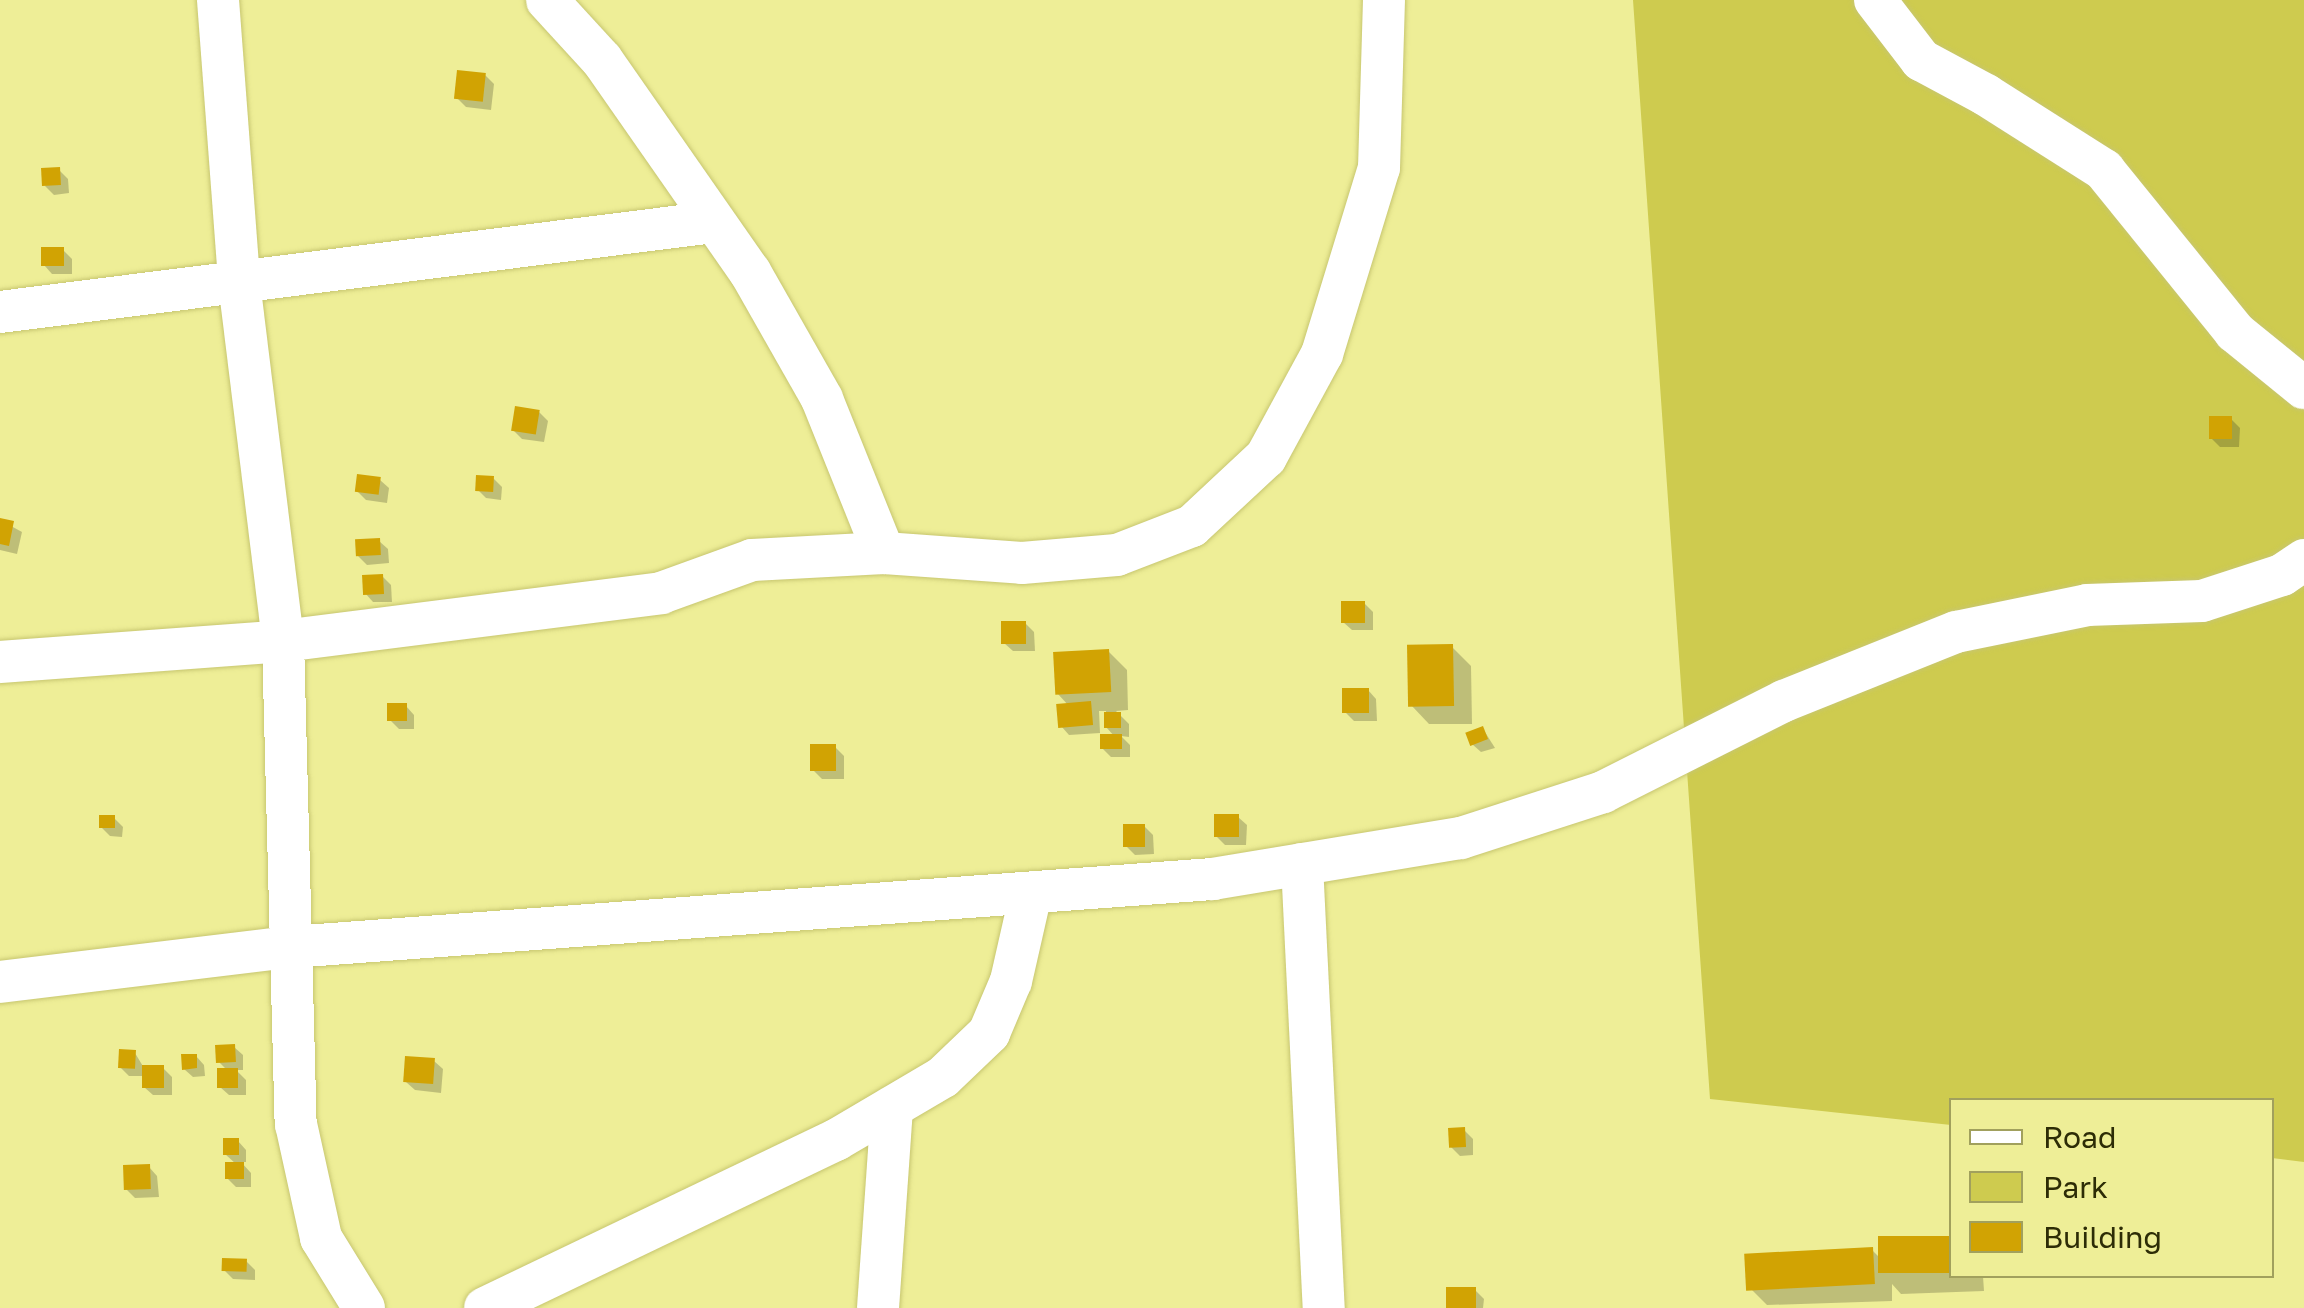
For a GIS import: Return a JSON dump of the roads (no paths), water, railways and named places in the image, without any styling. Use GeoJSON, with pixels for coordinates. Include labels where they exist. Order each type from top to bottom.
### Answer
{"type":"FeatureCollection","features":[{"type":"Feature","properties":{"kind":"street"},"geometry":{"type":"LineString","coordinates":[[218,0],[239,282],[282,641],[296,1124],[322,1238],[364,1308]]}},
{"type":"Feature","properties":{"kind":"street"},"geometry":{"type":"LineString","coordinates":[[547,0],[602,60],[750,272],[822,399],[884,553]]}},
{"type":"Feature","properties":{"kind":"street"},"geometry":{"type":"LineString","coordinates":[[0,662],[282,641],[661,593],[752,560],[884,553],[1022,563],[1117,555],[1192,526],[1266,457],[1322,354],[1379,168],[1384,0]]}},
{"type":"Feature","properties":{"kind":"street"},"geometry":{"type":"LineString","coordinates":[[1874,0],[1921,60],[1986,95],[2104,170],[2235,332],[2304,388]]}},
{"type":"Feature","properties":{"kind":"street"},"geometry":{"type":"LineString","coordinates":[[0,312],[713,222]]}},
{"type":"Feature","properties":{"kind":"street"},"geometry":{"type":"LineString","coordinates":[[0,982],[291,947],[1212,879],[1461,838],[1603,792],[1784,701],[1956,632],[2087,605],[2202,602],[2282,574],[2304,560]]}},
{"type":"Feature","properties":{"kind":"street"},"geometry":{"type":"LineString","coordinates":[[1302,864],[1324,1308]]}},
{"type":"Feature","properties":{"kind":"street"},"geometry":{"type":"LineString","coordinates":[[485,1308],[836,1140],[944,1077],[989,1032],[1010,981],[1030,893]]}},
{"type":"Feature","properties":{"kind":"street"},"geometry":{"type":"LineString","coordinates":[[878,1308],[892,1108]]}}]}
